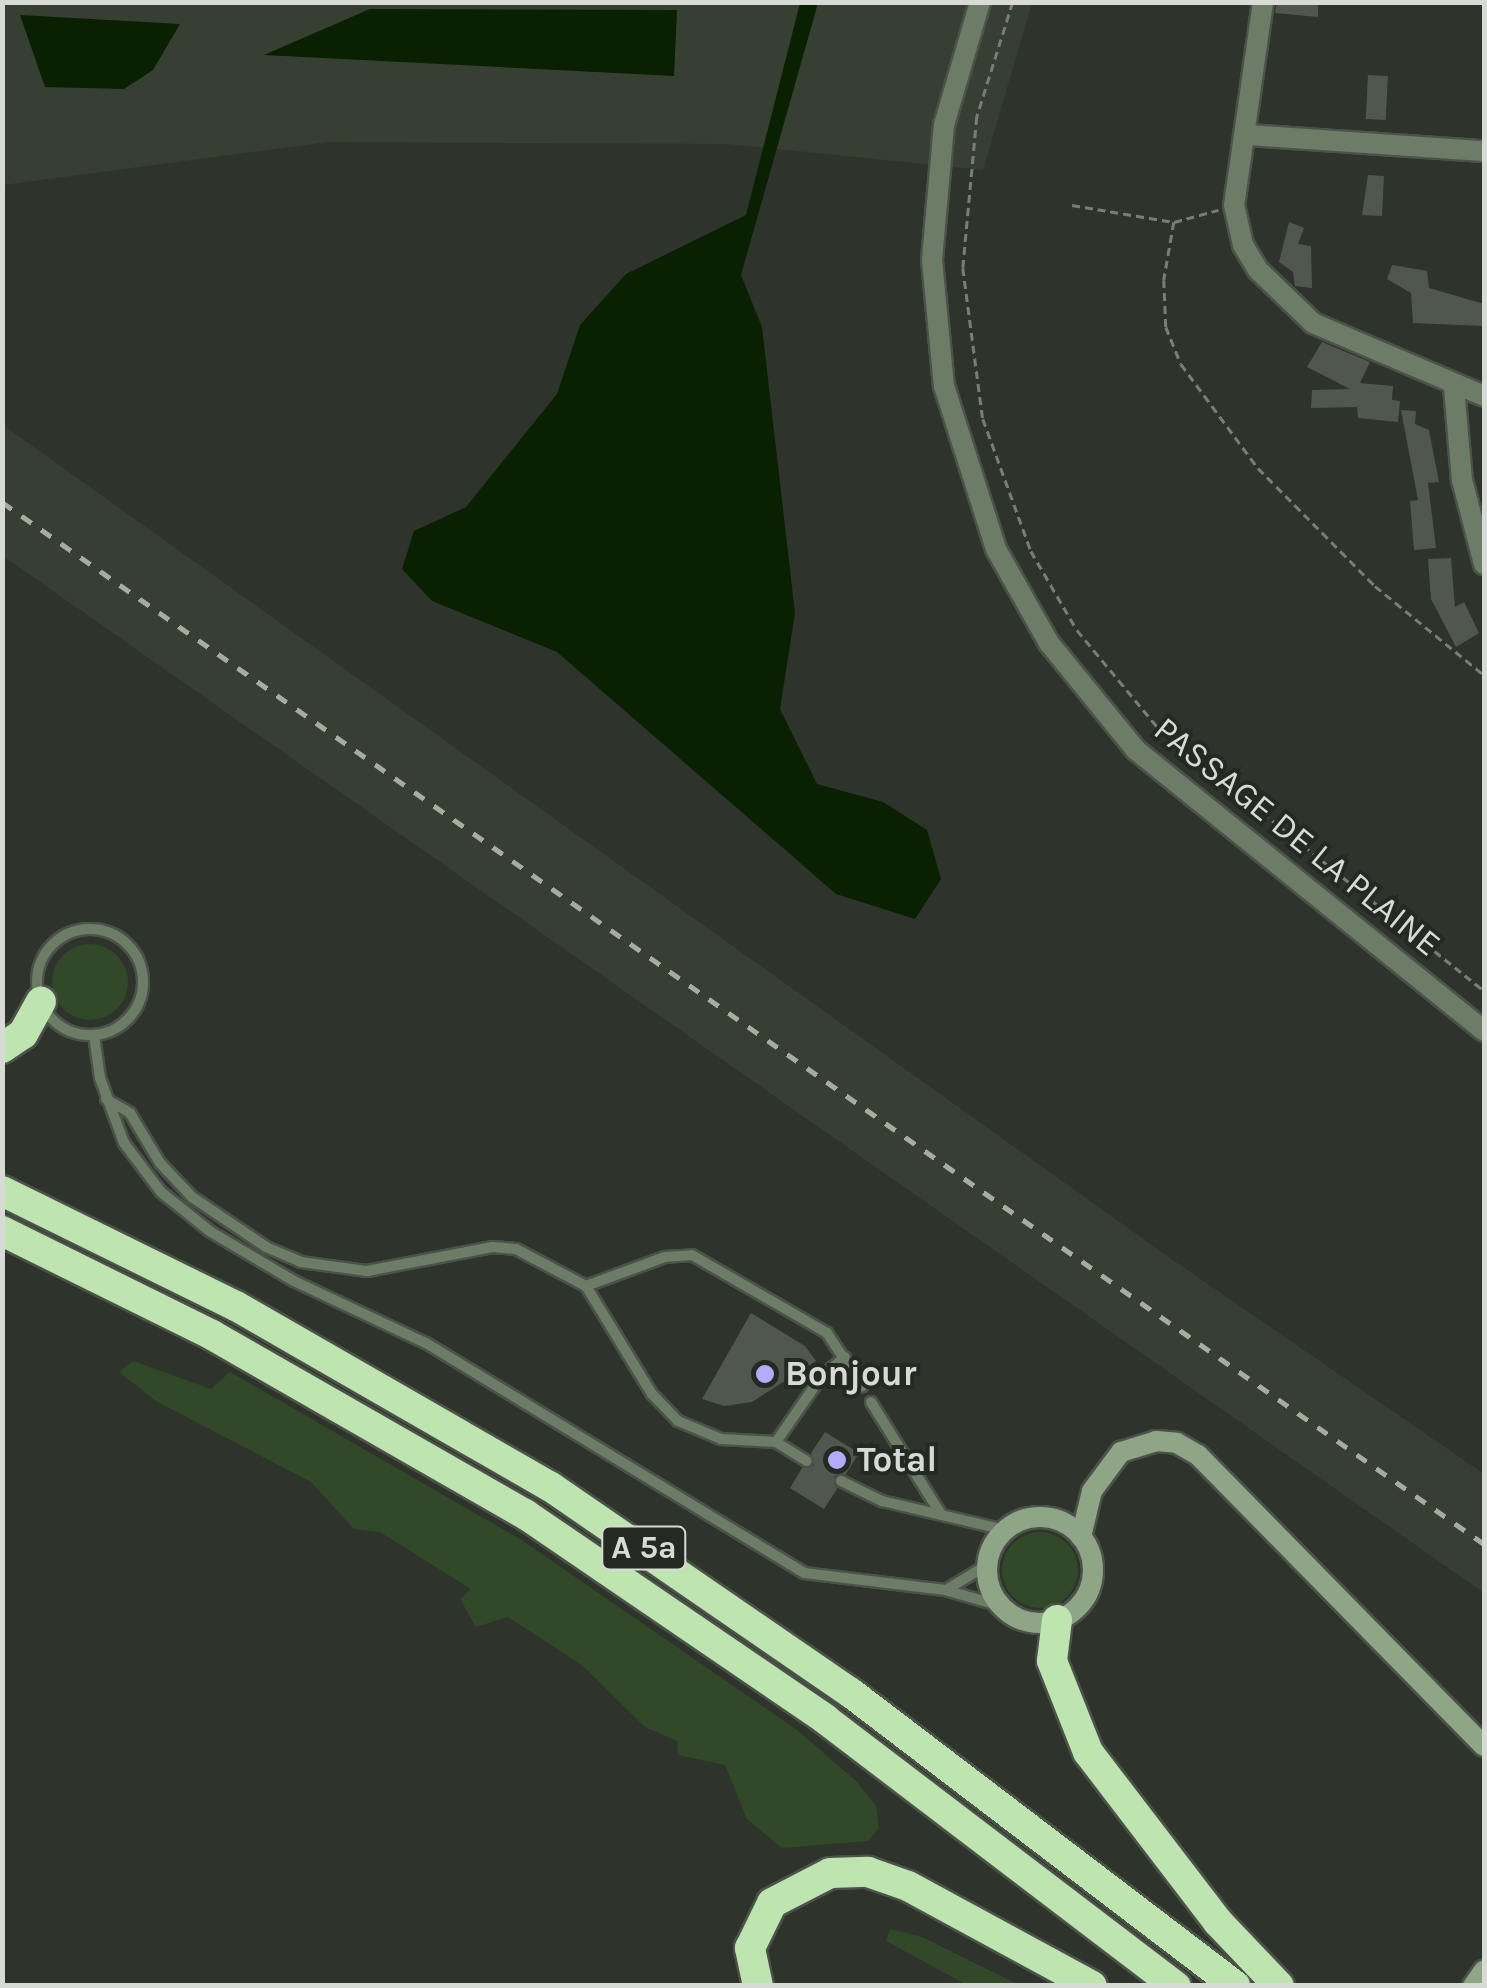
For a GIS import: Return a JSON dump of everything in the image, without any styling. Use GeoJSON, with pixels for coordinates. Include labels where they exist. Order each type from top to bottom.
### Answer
{"type":"FeatureCollection","features":[{"type":"Feature","properties":{"kind":"highway"},"geometry":{"type":"LineString","coordinates":[[2,1048],[23,1034],[40,1002]]}},
{"type":"Feature","properties":{"kind":"highway","name":"A 5a"},"geometry":{"type":"LineString","coordinates":[[2,1191],[236,1306],[551,1487],[819,1670],[1235,1986]]}},
{"type":"Feature","properties":{"kind":"highway","name":"A 5a"},"geometry":{"type":"LineString","coordinates":[[2,1232],[212,1334],[525,1514],[757,1670],[1176,1986]]}},
{"type":"Feature","properties":{"kind":"highway"},"geometry":{"type":"LineString","coordinates":[[1057,1620],[1052,1661],[1088,1752],[1218,1922],[1278,1986]]}},
{"type":"Feature","properties":{"kind":"highway"},"geometry":{"type":"LineString","coordinates":[[758,1986],[750,1948],[772,1903],[830,1873],[868,1872],[908,1886],[1092,1986]]}},
{"type":"Feature","properties":{"kind":"main road"},"geometry":{"type":"LineString","coordinates":[[1082,1536],[1045,1517],[1005,1530],[987,1565],[1002,1606],[1023,1620],[1057,1620],[1078,1607],[1091,1585],[1092,1560],[1082,1536],[1092,1491],[1121,1452],[1156,1440],[1177,1443],[1198,1456],[1484,1746]]}},
{"type":"Feature","properties":{"kind":"main road"},"geometry":{"type":"LineString","coordinates":[[1473,1986],[1484,1970]]}},
{"type":"Feature","properties":{"kind":"street","name":"PASSAGE DE LA PLAINE"},"geometry":{"type":"LineString","coordinates":[[980,2],[944,125],[932,260],[948,403],[996,549],[1048,643],[1136,750],[1484,1031]]}},
{"type":"Feature","properties":{"kind":"street"},"geometry":{"type":"LineString","coordinates":[[1263,2],[1234,205],[1236,228],[1258,270],[1313,323],[1454,387],[1484,396]]}},
{"type":"Feature","properties":{"kind":"street"},"geometry":{"type":"LineString","coordinates":[[1246,136],[1484,151]]}},
{"type":"Feature","properties":{"kind":"street"},"geometry":{"type":"LineString","coordinates":[[1454,387],[1462,480],[1484,564]]}},
{"type":"Feature","properties":{"kind":"lane"},"geometry":{"type":"LineString","coordinates":[[82,929],[118,936],[140,964],[140,1000],[127,1020],[94,1034],[62,1027],[40,1002],[37,978],[51,946],[82,929]]}},
{"type":"Feature","properties":{"kind":"lane"},"geometry":{"type":"LineString","coordinates":[[94,1034],[106,1100],[124,1143],[160,1192],[250,1256],[426,1343],[804,1573],[945,1590],[1002,1606]]}},
{"type":"Feature","properties":{"kind":"lane"},"geometry":{"type":"LineString","coordinates":[[106,1100],[130,1113],[160,1163],[192,1198],[301,1262],[367,1271],[493,1247],[516,1249],[586,1286],[652,1394],[678,1421],[721,1440],[776,1442],[807,1460]]}},
{"type":"Feature","properties":{"kind":"lane"},"geometry":{"type":"LineString","coordinates":[[586,1286],[665,1257],[692,1256],[827,1334],[862,1386]]}},
{"type":"Feature","properties":{"kind":"lane"},"geometry":{"type":"LineString","coordinates":[[776,1442],[821,1376],[845,1358]]}},
{"type":"Feature","properties":{"kind":"lane"},"geometry":{"type":"LineString","coordinates":[[871,1402],[940,1514]]}},
{"type":"Feature","properties":{"kind":"lane"},"geometry":{"type":"LineString","coordinates":[[841,1481],[882,1501],[1005,1530]]}},
{"type":"Feature","properties":{"kind":"lane"},"geometry":{"type":"LineString","coordinates":[[945,1590],[987,1565]]}},
{"type":"Feature","properties":{"kind":"path"},"geometry":{"type":"LineString","coordinates":[[1014,2],[974,134],[963,268],[982,418],[1031,551],[1077,630],[1161,731],[1484,991]]}},
{"type":"Feature","properties":{"kind":"path"},"geometry":{"type":"LineString","coordinates":[[1072,205],[1174,222],[1234,205]]}},
{"type":"Feature","properties":{"kind":"path"},"geometry":{"type":"LineString","coordinates":[[1174,222],[1164,280],[1166,327],[1182,364],[1258,468],[1375,586],[1484,675]]}},
{"type":"Feature","properties":{"kind":"shaded area"},"geometry":{"type":"Polygon","coordinates":[[[2,3],[1032,3],[983,170],[728,144],[328,142],[3,185],[2,3]]]}},
{"type":"Feature","properties":{"kind":"shaded area"},"geometry":{"type":"Polygon","coordinates":[[[800,3],[818,3],[741,275],[762,327],[795,613],[780,709],[817,784],[883,802],[927,830],[941,879],[915,919],[836,894],[557,652],[432,601],[402,569],[414,531],[466,507],[557,394],[580,325],[626,274],[746,215],[800,3]]]}},
{"type":"Feature","properties":{"kind":"shaded area"},"geometry":{"type":"Polygon","coordinates":[[[370,9],[677,10],[674,76],[264,55],[370,9]]]}},
{"type":"Feature","properties":{"kind":"shaded area"},"geometry":{"type":"Polygon","coordinates":[[[20,15],[180,24],[153,70],[124,89],[45,87],[20,15]]]}},
{"type":"Feature","properties":{"kind":"shaded area"},"geometry":{"type":"Polygon","coordinates":[[[3,425],[1170,1258],[1484,1474],[1484,1593],[3,556],[3,425]]]}},
{"type":"Feature","properties":{"kind":"shaded area"},"geometry":{"type":"Polygon","coordinates":[[[90,944],[117,955],[128,982],[117,1009],[90,1020],[63,1009],[52,982],[63,955],[90,944]]]}},
{"type":"Feature","properties":{"kind":"shaded area"},"geometry":{"type":"Polygon","coordinates":[[[133,1361],[211,1389],[230,1372],[523,1541],[797,1730],[856,1781],[876,1806],[879,1828],[868,1841],[782,1848],[747,1819],[725,1765],[678,1755],[677,1741],[645,1727],[582,1665],[508,1617],[476,1627],[460,1599],[471,1589],[380,1532],[354,1529],[311,1482],[156,1401],[119,1372],[133,1361]]]}},
{"type":"Feature","properties":{"kind":"shaded area"},"geometry":{"type":"Polygon","coordinates":[[[1040,1532],[1067,1543],[1078,1570],[1067,1597],[1040,1608],[1013,1597],[1002,1570],[1013,1543],[1040,1532]]]}},
{"type":"Feature","properties":{"kind":"shaded area"},"geometry":{"type":"Polygon","coordinates":[[[890,1929],[922,1937],[1019,1985],[967,1985],[886,1941],[890,1929]]]}},
{"type":"Feature","properties":{"kind":"building"},"geometry":{"type":"Polygon","coordinates":[[[1277,2],[1318,2],[1318,17],[1275,13],[1277,2]]]}},
{"type":"Feature","properties":{"kind":"building"},"geometry":{"type":"Polygon","coordinates":[[[1368,75],[1388,76],[1386,120],[1366,119],[1368,75]]]}},
{"type":"Feature","properties":{"kind":"building"},"geometry":{"type":"Polygon","coordinates":[[[1368,175],[1384,176],[1382,216],[1362,215],[1368,175]]]}},
{"type":"Feature","properties":{"kind":"building"},"geometry":{"type":"Polygon","coordinates":[[[1289,222],[1304,228],[1298,244],[1311,246],[1312,288],[1295,286],[1293,272],[1279,262],[1289,222]]]}},
{"type":"Feature","properties":{"kind":"building"},"geometry":{"type":"Polygon","coordinates":[[[1392,265],[1427,271],[1429,288],[1484,304],[1484,326],[1413,323],[1411,293],[1387,279],[1392,265]]]}},
{"type":"Feature","properties":{"kind":"building"},"geometry":{"type":"Polygon","coordinates":[[[1322,342],[1370,362],[1360,383],[1393,386],[1392,400],[1400,401],[1398,422],[1358,418],[1357,407],[1311,408],[1312,390],[1350,389],[1307,367],[1322,342]]]}},
{"type":"Feature","properties":{"kind":"building"},"geometry":{"type":"Polygon","coordinates":[[[1401,410],[1416,411],[1415,424],[1429,430],[1439,482],[1428,483],[1436,548],[1414,550],[1410,501],[1418,500],[1401,410]]]}},
{"type":"Feature","properties":{"kind":"building"},"geometry":{"type":"Polygon","coordinates":[[[1451,558],[1455,607],[1464,602],[1479,633],[1456,647],[1431,599],[1428,559],[1451,558]]]}},
{"type":"Feature","properties":{"kind":"building"},"geometry":{"type":"Polygon","coordinates":[[[751,1313],[805,1346],[816,1361],[752,1402],[724,1406],[702,1399],[751,1313]]]}},
{"type":"Feature","properties":{"kind":"building"},"geometry":{"type":"Polygon","coordinates":[[[825,1432],[859,1453],[846,1474],[834,1476],[837,1489],[824,1509],[790,1488],[802,1468],[814,1466],[811,1453],[825,1432]]]}},
{"type":"Feature","properties":{"kind":"railway"},"geometry":{"type":"LineString","coordinates":[[2,502],[1484,1544]]}},
{"type":"Feature","properties":{"kind":"place","name":"Bonjour"},"geometry":{"type":"Point","coordinates":[765,1374]}},
{"type":"Feature","properties":{"kind":"place","name":"Total"},"geometry":{"type":"Point","coordinates":[837,1460]}}]}
